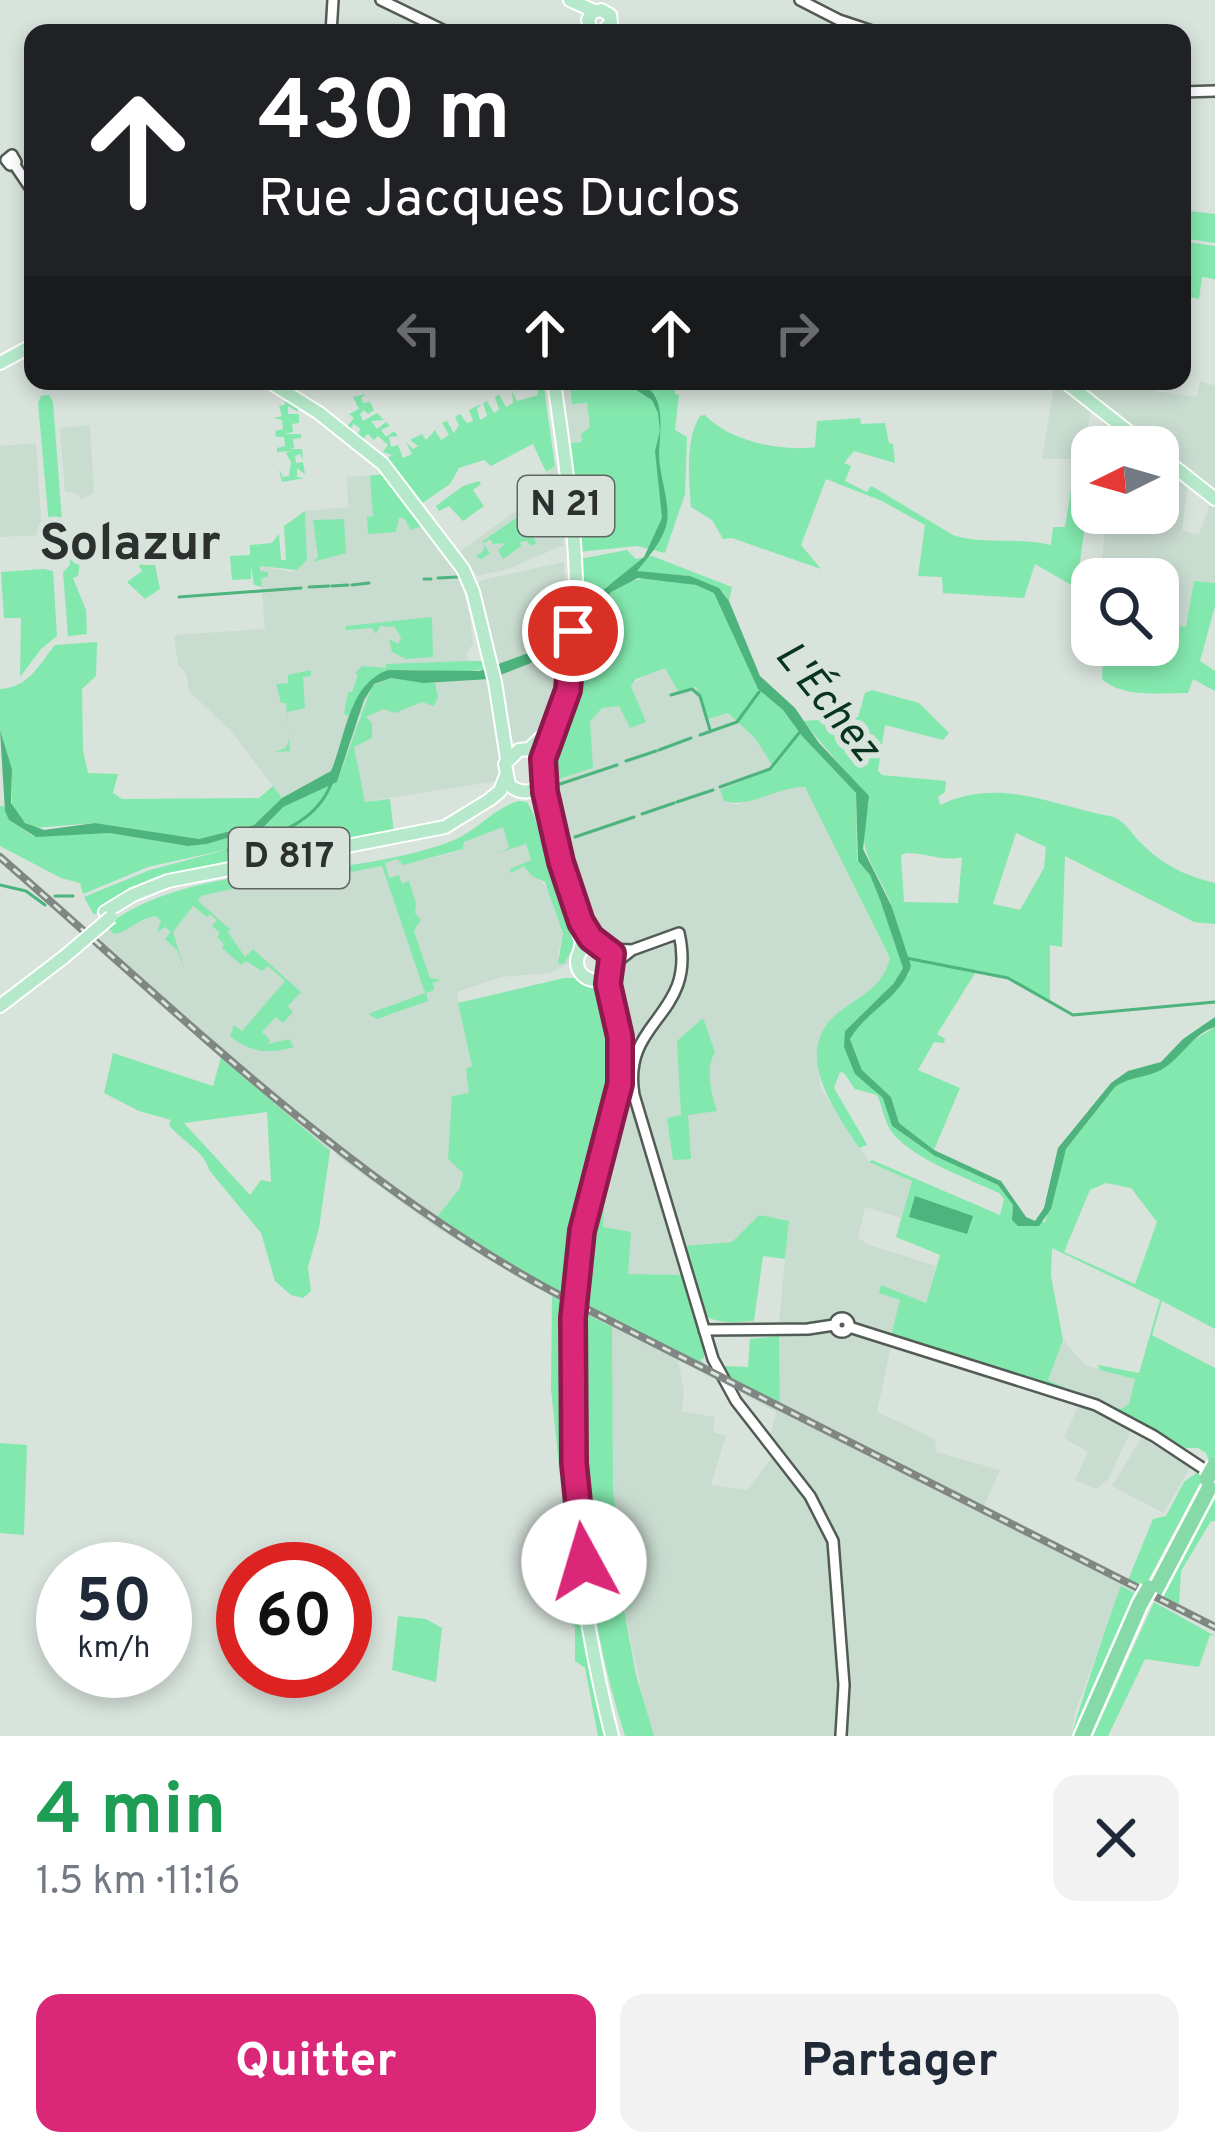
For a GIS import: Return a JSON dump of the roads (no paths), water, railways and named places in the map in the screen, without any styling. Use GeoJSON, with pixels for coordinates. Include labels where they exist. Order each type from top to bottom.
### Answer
{"type":"FeatureCollection","features":[{"type":"Feature","properties":{"kind":"highway"},"geometry":{"type":"LineString","coordinates":[[1085,1736],[1148,1597],[1213,1476]]}},
{"type":"Feature","properties":{"kind":"main road"},"geometry":{"type":"LineString","coordinates":[[571,1],[601,22]]}},
{"type":"Feature","properties":{"kind":"main road"},"geometry":{"type":"LineString","coordinates":[[282,390],[348,434],[391,472],[464,572],[506,736],[518,753],[543,759],[545,792],[561,862],[581,922],[603,946],[620,1037],[620,1084],[588,1202],[572,1290]]}},
{"type":"Feature","properties":{"kind":"main road","name":"N 21"},"geometry":{"type":"LineString","coordinates":[[543,759],[568,690],[571,632],[571,509],[553,390]]}},
{"type":"Feature","properties":{"kind":"main road"},"geometry":{"type":"LineString","coordinates":[[1075,390],[1121,426]]}},
{"type":"Feature","properties":{"kind":"main road"},"geometry":{"type":"LineString","coordinates":[[1179,471],[1215,499]]}},
{"type":"Feature","properties":{"kind":"main road","name":"N 21"},"geometry":{"type":"LineString","coordinates":[[518,753],[538,745],[554,718],[570,653]]}},
{"type":"Feature","properties":{"kind":"main road"},"geometry":{"type":"LineString","coordinates":[[518,753],[505,778],[544,808],[554,861],[581,938],[576,961],[603,994],[611,1021],[614,1085],[582,1205],[572,1290],[568,1440],[590,1620],[615,1736]]}},
{"type":"Feature","properties":{"kind":"main road","name":"D 817"},"geometry":{"type":"LineString","coordinates":[[0,1002],[133,895],[168,881],[445,827],[489,800],[505,778]]}},
{"type":"Feature","properties":{"kind":"main road"},"geometry":{"type":"LineString","coordinates":[[522,791],[541,786],[546,778]]}},
{"type":"Feature","properties":{"kind":"main road","name":"D 817"},"geometry":{"type":"LineString","coordinates":[[108,915],[183,884],[422,841],[467,823],[522,791]]}},
{"type":"Feature","properties":{"kind":"main road"},"geometry":{"type":"LineString","coordinates":[[580,951],[603,946]]}},
{"type":"Feature","properties":{"kind":"main road"},"geometry":{"type":"LineString","coordinates":[[594,981],[611,970]]}},
{"type":"Feature","properties":{"kind":"street"},"geometry":{"type":"LineString","coordinates":[[381,0],[430,24]]}},
{"type":"Feature","properties":{"kind":"street"},"geometry":{"type":"LineString","coordinates":[[800,0],[851,24]]}},
{"type":"Feature","properties":{"kind":"street"},"geometry":{"type":"LineString","coordinates":[[611,970],[632,950],[679,933],[680,988],[639,1044],[632,1081],[710,1348],[729,1390],[810,1496],[833,1541],[844,1685],[841,1736]]}},
{"type":"Feature","properties":{"kind":"street"},"geometry":{"type":"LineString","coordinates":[[603,946],[632,950]]}},
{"type":"Feature","properties":{"kind":"street"},"geometry":{"type":"LineString","coordinates":[[704,1330],[834,1325],[841,1333],[849,1327],[1096,1406],[1154,1436],[1213,1476]]}},
{"type":"Feature","properties":{"kind":"street"},"geometry":{"type":"LineString","coordinates":[[710,1348],[721,1330]]}},
{"type":"Feature","properties":{"kind":"waterway"},"geometry":{"type":"LineString","coordinates":[[438,578],[458,577]]}},
{"type":"Feature","properties":{"kind":"waterway"},"geometry":{"type":"LineString","coordinates":[[424,579],[431,579]]}},
{"type":"Feature","properties":{"kind":"waterway"},"geometry":{"type":"LineString","coordinates":[[352,585],[369,583]]}},
{"type":"Feature","properties":{"kind":"waterway"},"geometry":{"type":"LineString","coordinates":[[332,586],[348,585]]}},
{"type":"Feature","properties":{"kind":"waterway"},"geometry":{"type":"LineString","coordinates":[[309,587],[329,586]]}},
{"type":"Feature","properties":{"kind":"waterway"},"geometry":{"type":"LineString","coordinates":[[179,597],[301,588]]}},
{"type":"Feature","properties":{"kind":"waterway"},"geometry":{"type":"LineString","coordinates":[[671,695],[692,689],[700,696],[710,730]]}},
{"type":"Feature","properties":{"kind":"waterway","name":"L'Échez"},"geometry":{"type":"LineString","coordinates":[[700,735],[737,722],[759,692]]}},
{"type":"Feature","properties":{"kind":"waterway","name":"L'Échez"},"geometry":{"type":"LineString","coordinates":[[720,787],[770,769],[799,733]]}},
{"type":"Feature","properties":{"kind":"waterway"},"geometry":{"type":"LineString","coordinates":[[659,750],[691,738]]}},
{"type":"Feature","properties":{"kind":"waterway"},"geometry":{"type":"LineString","coordinates":[[626,761],[656,751]]}},
{"type":"Feature","properties":{"kind":"waterway"},"geometry":{"type":"LineString","coordinates":[[560,784],[617,765]]}},
{"type":"Feature","properties":{"kind":"waterway"},"geometry":{"type":"LineString","coordinates":[[228,850],[302,820],[331,784]]}},
{"type":"Feature","properties":{"kind":"waterway"},"geometry":{"type":"LineString","coordinates":[[677,802],[713,790]]}},
{"type":"Feature","properties":{"kind":"waterway"},"geometry":{"type":"LineString","coordinates":[[642,814],[674,803]]}},
{"type":"Feature","properties":{"kind":"waterway"},"geometry":{"type":"LineString","coordinates":[[575,837],[634,817]]}},
{"type":"Feature","properties":{"kind":"waterway"},"geometry":{"type":"LineString","coordinates":[[0,885],[26,891],[45,905]]}},
{"type":"Feature","properties":{"kind":"waterway"},"geometry":{"type":"LineString","coordinates":[[55,896],[73,896]]}},
{"type":"Feature","properties":{"kind":"waterway"},"geometry":{"type":"LineString","coordinates":[[906,958],[1008,978],[1073,1015],[1215,1002]]}},
{"type":"Feature","properties":{"kind":"railway"},"geometry":{"type":"LineString","coordinates":[[0,857],[269,1093],[339,1150],[485,1252],[561,1296],[1215,1627]]}},
{"type":"Feature","properties":{"kind":"district","name":"Solazur"},"geometry":{"type":"Point","coordinates":[130,546]}}]}
